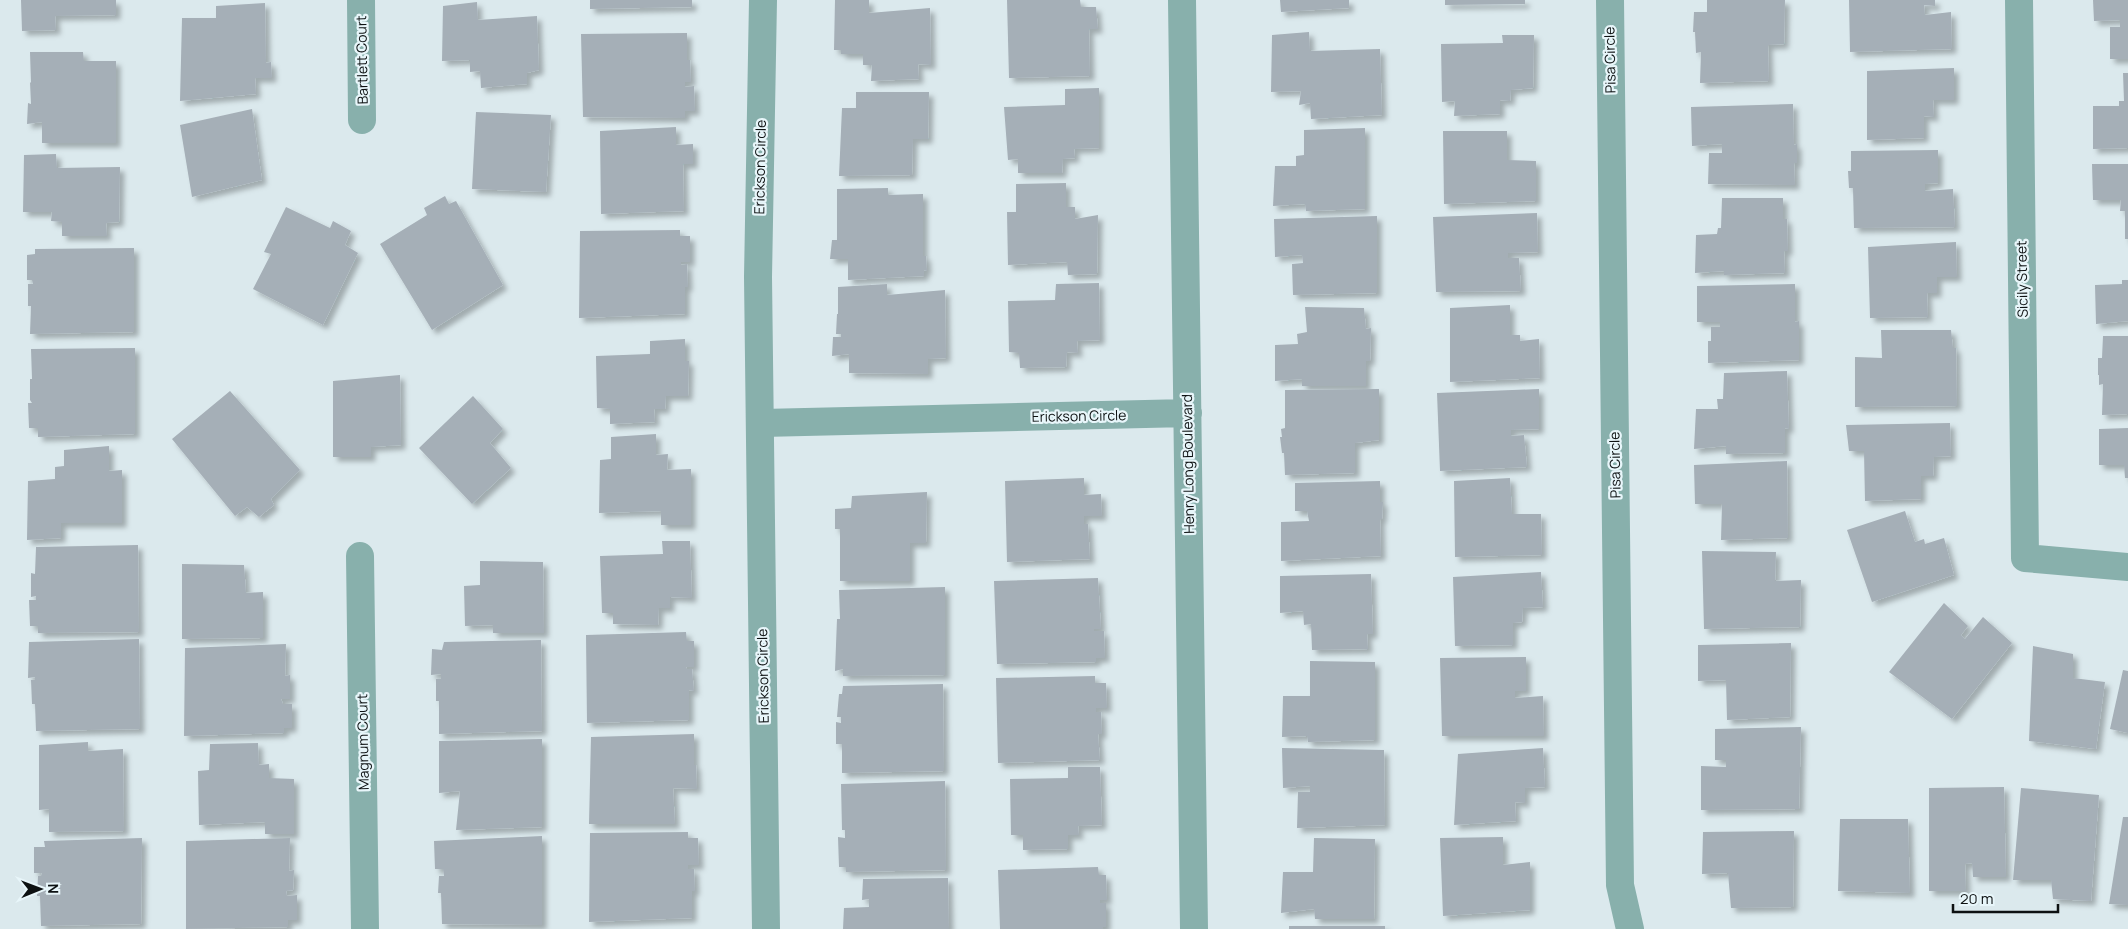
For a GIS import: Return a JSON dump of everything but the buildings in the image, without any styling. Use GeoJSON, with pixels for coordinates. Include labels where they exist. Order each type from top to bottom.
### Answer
{"type":"FeatureCollection","features":[{"type":"Feature","properties":{"kind":"street","name":"Bartlett Court"},"geometry":{"type":"LineString","coordinates":[[361,0],[362,120]]}},
{"type":"Feature","properties":{"kind":"street","name":"Erickson Circle"},"geometry":{"type":"LineString","coordinates":[[763,0],[758,277],[766,929]]}},
{"type":"Feature","properties":{"kind":"street","name":"Henry Long Boulevard"},"geometry":{"type":"LineString","coordinates":[[1182,0],[1194,929]]}},
{"type":"Feature","properties":{"kind":"street","name":"Pisa Circle"},"geometry":{"type":"LineString","coordinates":[[1610,0],[1620,885],[1630,929]]}},
{"type":"Feature","properties":{"kind":"street","name":"Sicily Street"},"geometry":{"type":"LineString","coordinates":[[2019,0],[2025,558],[2128,567]]}},
{"type":"Feature","properties":{"kind":"street","name":"Erickson Circle"},"geometry":{"type":"LineString","coordinates":[[761,423],[1188,413]]}},
{"type":"Feature","properties":{"kind":"street","name":"Magnum Court"},"geometry":{"type":"LineString","coordinates":[[360,556],[365,929]]}}]}
